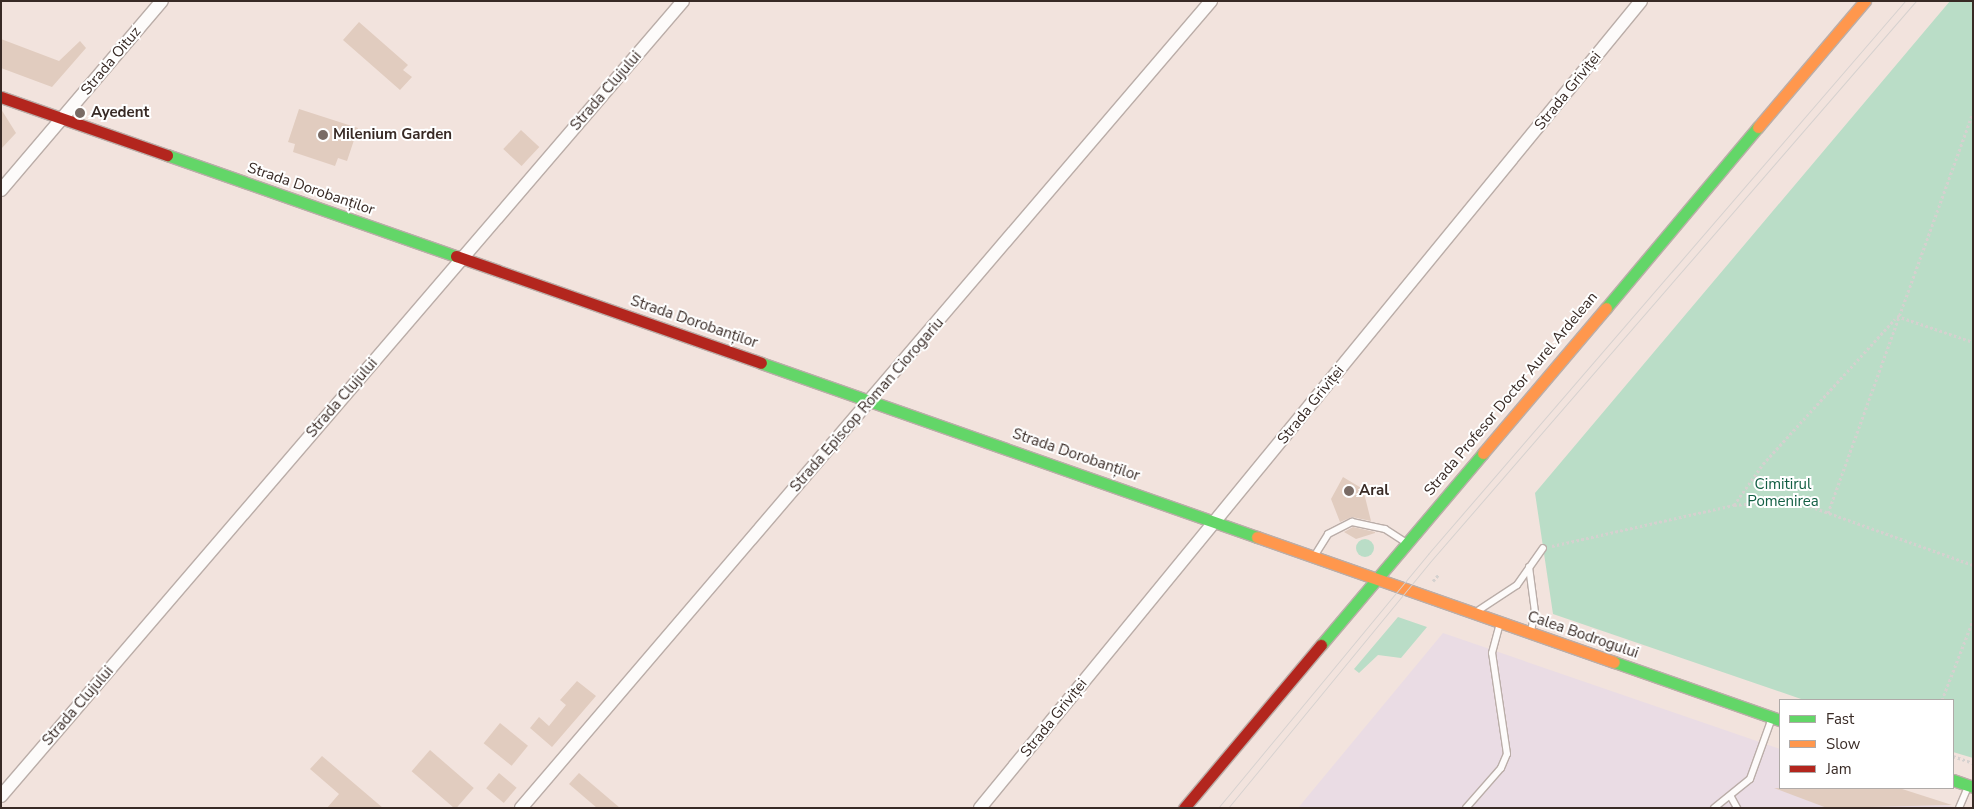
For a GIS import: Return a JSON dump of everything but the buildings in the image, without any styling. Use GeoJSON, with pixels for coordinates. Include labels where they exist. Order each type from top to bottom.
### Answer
{"type":"FeatureCollection","features":[{"type":"Feature","properties":{"kind":"main road","name":"Strada Profesor Doctor Aurel Ardelean"},"geometry":{"type":"LineString","coordinates":[[1184,808],[1375,577],[1864,1]]}},
{"type":"Feature","properties":{"kind":"main road","name":"Strada Dorobanților"},"geometry":{"type":"LineString","coordinates":[[1,97],[873,400],[1375,577]]}},
{"type":"Feature","properties":{"kind":"main road","name":"Calea Bodrogului"},"geometry":{"type":"LineString","coordinates":[[1375,577],[1776,719]]}},
{"type":"Feature","properties":{"kind":"main road"},"geometry":{"type":"LineString","coordinates":[[1954,780],[1971,786]]}},
{"type":"Feature","properties":{"kind":"street","name":"Strada Oituz"},"geometry":{"type":"LineString","coordinates":[[1,190],[162,1]]}},
{"type":"Feature","properties":{"kind":"street","name":"Strada Clujului"},"geometry":{"type":"LineString","coordinates":[[1,796],[683,1]]}},
{"type":"Feature","properties":{"kind":"street","name":"Strada Episcop Roman Ciorogariu"},"geometry":{"type":"LineString","coordinates":[[521,808],[873,400],[1211,1]]}},
{"type":"Feature","properties":{"kind":"street","name":"Strada Griviței"},"geometry":{"type":"LineString","coordinates":[[980,808],[1641,1]]}},
{"type":"Feature","properties":{"kind":"lane"},"geometry":{"type":"LineString","coordinates":[[1315,555],[1328,534],[1352,522],[1385,529],[1405,542]]}},
{"type":"Feature","properties":{"kind":"lane"},"geometry":{"type":"LineString","coordinates":[[1474,613],[1512,590],[1543,548]]}},
{"type":"Feature","properties":{"kind":"lane"},"geometry":{"type":"LineString","coordinates":[[1529,565],[1535,612],[1530,633]]}},
{"type":"Feature","properties":{"kind":"lane"},"geometry":{"type":"LineString","coordinates":[[1466,808],[1501,768],[1507,754],[1492,653],[1500,622]]}},
{"type":"Feature","properties":{"kind":"lane"},"geometry":{"type":"LineString","coordinates":[[1714,808],[1732,797],[1750,779],[1776,719]]}},
{"type":"Feature","properties":{"kind":"lane"},"geometry":{"type":"LineString","coordinates":[[1959,808],[1971,786]]}},
{"type":"Feature","properties":{"kind":"lane"},"geometry":{"type":"LineString","coordinates":[[1732,797],[1737,808]]}},
{"type":"Feature","properties":{"kind":"path"},"geometry":{"type":"LineString","coordinates":[[1828,513],[1897,316],[1973,113]]}},
{"type":"Feature","properties":{"kind":"path"},"geometry":{"type":"LineString","coordinates":[[1897,316],[1973,342]]}},
{"type":"Feature","properties":{"kind":"path"},"geometry":{"type":"LineString","coordinates":[[1734,505],[1763,464],[1897,316]]}},
{"type":"Feature","properties":{"kind":"path"},"geometry":{"type":"LineString","coordinates":[[1543,548],[1734,505],[1779,501],[1828,513],[1973,565]]}},
{"type":"Feature","properties":{"kind":"path"},"geometry":{"type":"LineString","coordinates":[[1942,699],[1973,620]]}},
{"type":"Feature","properties":{"kind":"path"},"geometry":{"type":"LineString","coordinates":[[1954,756],[1973,763]]}},
{"type":"Feature","properties":{"kind":"shaded area"},"geometry":{"type":"Polygon","coordinates":[[[1443,633],[1779,749],[1779,789],[1900,789],[1956,808],[1298,808],[1443,633]]]}},
{"type":"Feature","properties":{"kind":"green space","name":"Cimitirul Pomenirea"},"geometry":{"type":"Polygon","coordinates":[[[1950,1],[1973,1],[1973,758],[1954,752],[1954,699],[1801,699],[1553,614],[1535,493],[1950,1]]]}},
{"type":"Feature","properties":{"kind":"green space"},"geometry":{"type":"Polygon","coordinates":[[[1365,539],[1371,542],[1374,548],[1371,554],[1365,557],[1359,554],[1356,548],[1359,542],[1365,539]]]}},
{"type":"Feature","properties":{"kind":"green space"},"geometry":{"type":"Polygon","coordinates":[[[1398,617],[1427,627],[1401,658],[1378,655],[1359,673],[1354,669],[1398,617]]]}},
{"type":"Feature","properties":{"kind":"tram line"},"geometry":{"type":"LineString","coordinates":[[1218,808],[1428,554],[1905,1]]}},
{"type":"Feature","properties":{"kind":"tram line"},"geometry":{"type":"LineString","coordinates":[[1228,808],[1430,562],[1916,1]]}},
{"type":"Feature","properties":{"kind":"traffic: fast"},"geometry":{"type":"LineString","coordinates":[[1606,308],[1758,127]]}},
{"type":"Feature","properties":{"kind":"traffic: fast"},"geometry":{"type":"LineString","coordinates":[[167,155],[456,256]]}},
{"type":"Feature","properties":{"kind":"traffic: fast"},"geometry":{"type":"LineString","coordinates":[[761,363],[1257,537]]}},
{"type":"Feature","properties":{"kind":"traffic: fast"},"geometry":{"type":"LineString","coordinates":[[1321,645],[1483,453]]}},
{"type":"Feature","properties":{"kind":"traffic: fast"},"geometry":{"type":"LineString","coordinates":[[1614,662],[1779,720]]}},
{"type":"Feature","properties":{"kind":"traffic: fast"},"geometry":{"type":"LineString","coordinates":[[1954,780],[1973,787]]}},
{"type":"Feature","properties":{"kind":"traffic: slow"},"geometry":{"type":"LineString","coordinates":[[1758,127],[1865,1]]}},
{"type":"Feature","properties":{"kind":"traffic: slow"},"geometry":{"type":"LineString","coordinates":[[1483,453],[1606,308]]}},
{"type":"Feature","properties":{"kind":"traffic: slow"},"geometry":{"type":"LineString","coordinates":[[1257,537],[1614,662]]}},
{"type":"Feature","properties":{"kind":"traffic: jam"},"geometry":{"type":"LineString","coordinates":[[1,97],[167,155]]}},
{"type":"Feature","properties":{"kind":"traffic: jam"},"geometry":{"type":"LineString","coordinates":[[456,256],[761,363]]}},
{"type":"Feature","properties":{"kind":"traffic: jam"},"geometry":{"type":"LineString","coordinates":[[1184,808],[1321,645]]}},
{"type":"Feature","properties":{"kind":"place","name":"Ayedent"},"geometry":{"type":"Point","coordinates":[80,113]}},
{"type":"Feature","properties":{"kind":"place","name":"Milenium Garden"},"geometry":{"type":"Point","coordinates":[323,135]}},
{"type":"Feature","properties":{"kind":"place","name":"Aral"},"geometry":{"type":"Point","coordinates":[1349,491]}}]}
